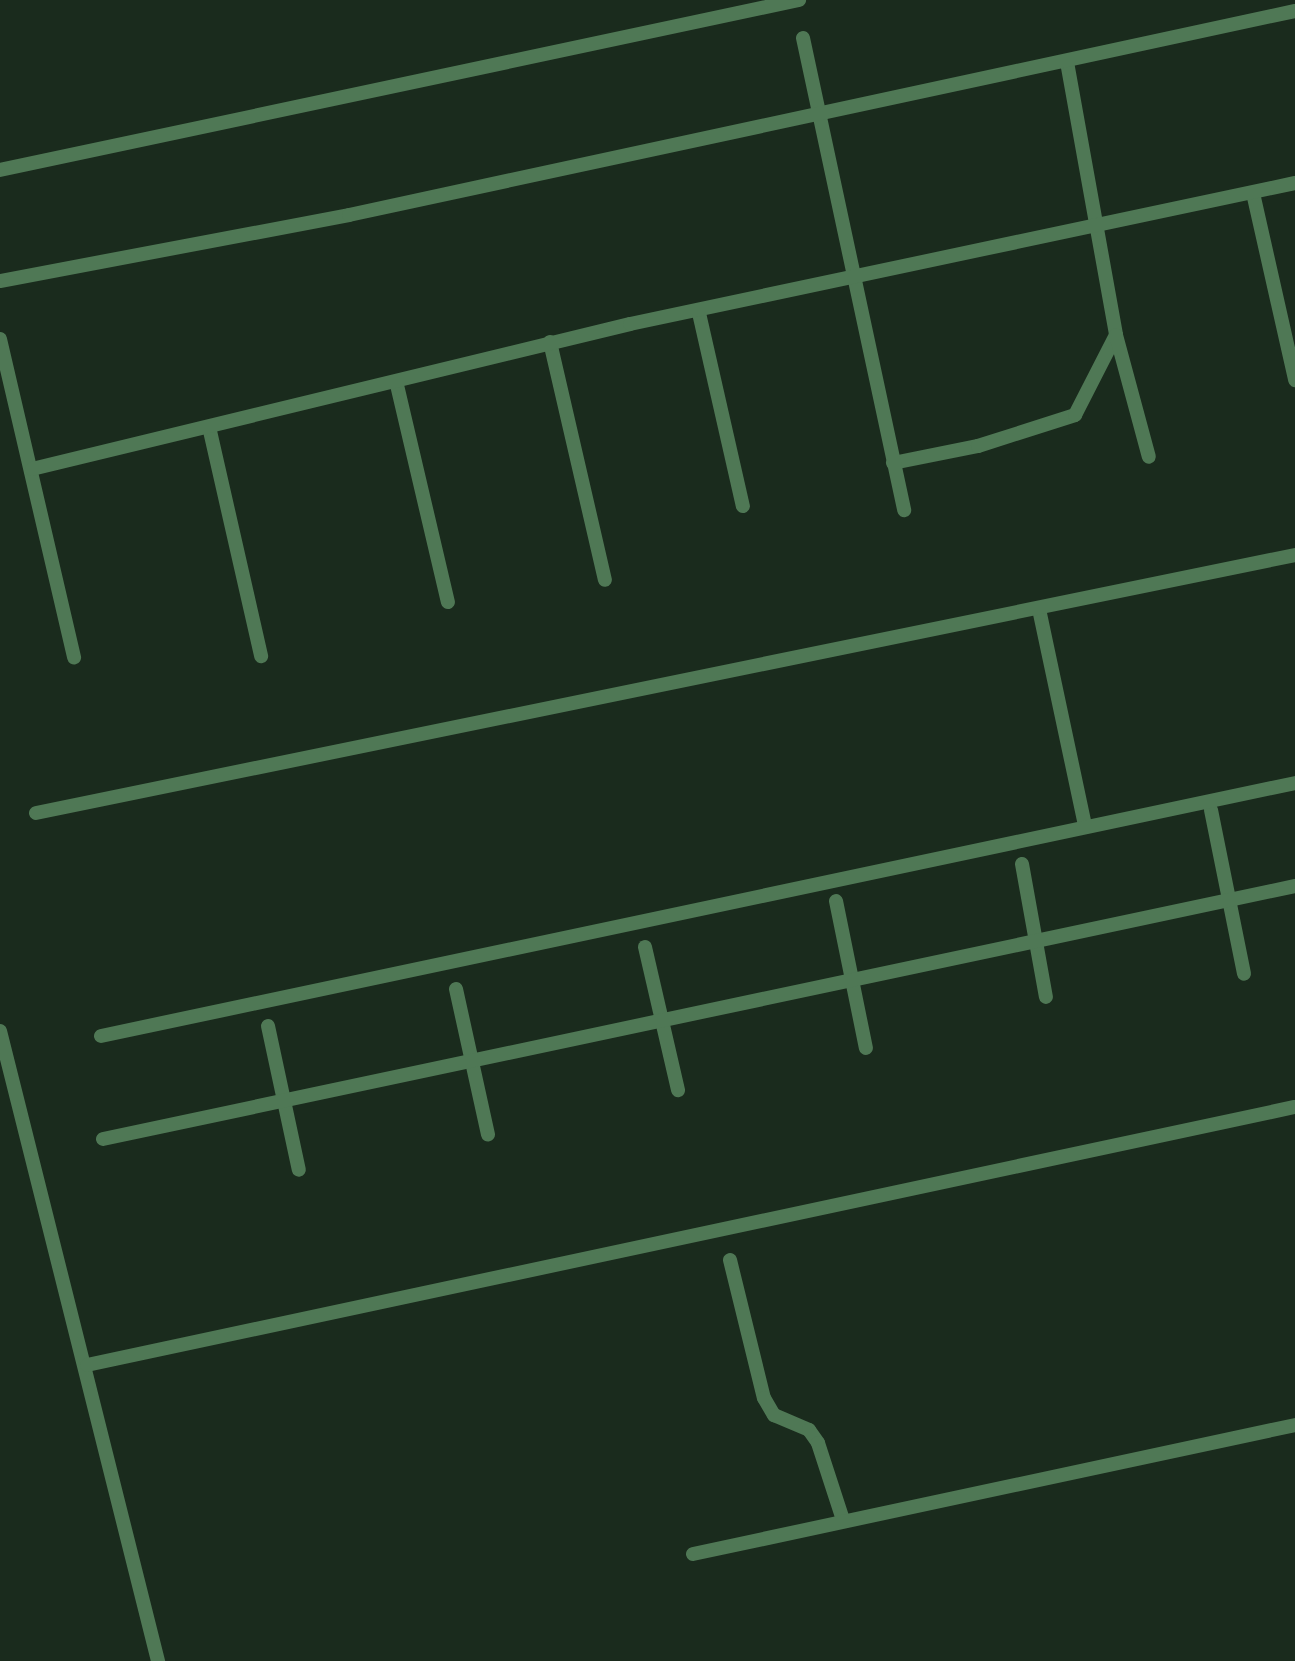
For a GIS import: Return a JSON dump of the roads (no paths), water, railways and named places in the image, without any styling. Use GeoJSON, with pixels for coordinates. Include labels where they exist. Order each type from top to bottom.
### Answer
{"type":"FeatureCollection","features":[{"type":"Feature","properties":{"kind":"street"},"geometry":{"type":"LineString","coordinates":[[0,170],[799,0]]}},
{"type":"Feature","properties":{"kind":"street"},"geometry":{"type":"LineString","coordinates":[[0,281],[818,117],[1295,11]]}},
{"type":"Feature","properties":{"kind":"street"},"geometry":{"type":"LineString","coordinates":[[803,38],[851,281],[904,510]]}},
{"type":"Feature","properties":{"kind":"street"},"geometry":{"type":"LineString","coordinates":[[1066,62],[1116,335],[1149,457]]}},
{"type":"Feature","properties":{"kind":"street"},"geometry":{"type":"LineString","coordinates":[[32,469],[210,430],[397,384],[550,342],[851,281],[1097,223],[1295,183]]}},
{"type":"Feature","properties":{"kind":"street"},"geometry":{"type":"LineString","coordinates":[[1253,193],[1295,380]]}},
{"type":"Feature","properties":{"kind":"street"},"geometry":{"type":"LineString","coordinates":[[699,313],[743,506]]}},
{"type":"Feature","properties":{"kind":"street"},"geometry":{"type":"LineString","coordinates":[[893,463],[1000,440],[1075,415],[1116,335]]}},
{"type":"Feature","properties":{"kind":"street"},"geometry":{"type":"LineString","coordinates":[[0,339],[74,658]]}},
{"type":"Feature","properties":{"kind":"street"},"geometry":{"type":"LineString","coordinates":[[550,342],[605,580]]}},
{"type":"Feature","properties":{"kind":"street"},"geometry":{"type":"LineString","coordinates":[[397,384],[448,602]]}},
{"type":"Feature","properties":{"kind":"street"},"geometry":{"type":"LineString","coordinates":[[210,430],[261,656]]}},
{"type":"Feature","properties":{"kind":"street"},"geometry":{"type":"LineString","coordinates":[[36,813],[1295,555]]}},
{"type":"Feature","properties":{"kind":"street"},"geometry":{"type":"LineString","coordinates":[[1039,609],[1085,826]]}},
{"type":"Feature","properties":{"kind":"street"},"geometry":{"type":"LineString","coordinates":[[101,1036],[1295,783]]}},
{"type":"Feature","properties":{"kind":"street"},"geometry":{"type":"LineString","coordinates":[[1211,810],[1244,974]]}},
{"type":"Feature","properties":{"kind":"street"},"geometry":{"type":"LineString","coordinates":[[1022,864],[1046,997]]}},
{"type":"Feature","properties":{"kind":"street"},"geometry":{"type":"LineString","coordinates":[[103,1139],[1295,886]]}},
{"type":"Feature","properties":{"kind":"street"},"geometry":{"type":"LineString","coordinates":[[836,901],[866,1048]]}},
{"type":"Feature","properties":{"kind":"street"},"geometry":{"type":"LineString","coordinates":[[645,947],[678,1090]]}},
{"type":"Feature","properties":{"kind":"street"},"geometry":{"type":"LineString","coordinates":[[456,989],[475,1062],[488,1135]]}},
{"type":"Feature","properties":{"kind":"street"},"geometry":{"type":"LineString","coordinates":[[268,1026],[299,1170]]}},
{"type":"Feature","properties":{"kind":"street"},"geometry":{"type":"LineString","coordinates":[[0,1031],[87,1365],[158,1661]]}},
{"type":"Feature","properties":{"kind":"street"},"geometry":{"type":"LineString","coordinates":[[87,1365],[1295,1107]]}},
{"type":"Feature","properties":{"kind":"street"},"geometry":{"type":"LineString","coordinates":[[730,1260],[764,1398],[774,1415],[808,1430],[818,1443],[843,1520]]}},
{"type":"Feature","properties":{"kind":"street"},"geometry":{"type":"LineString","coordinates":[[693,1554],[1295,1425]]}}]}
